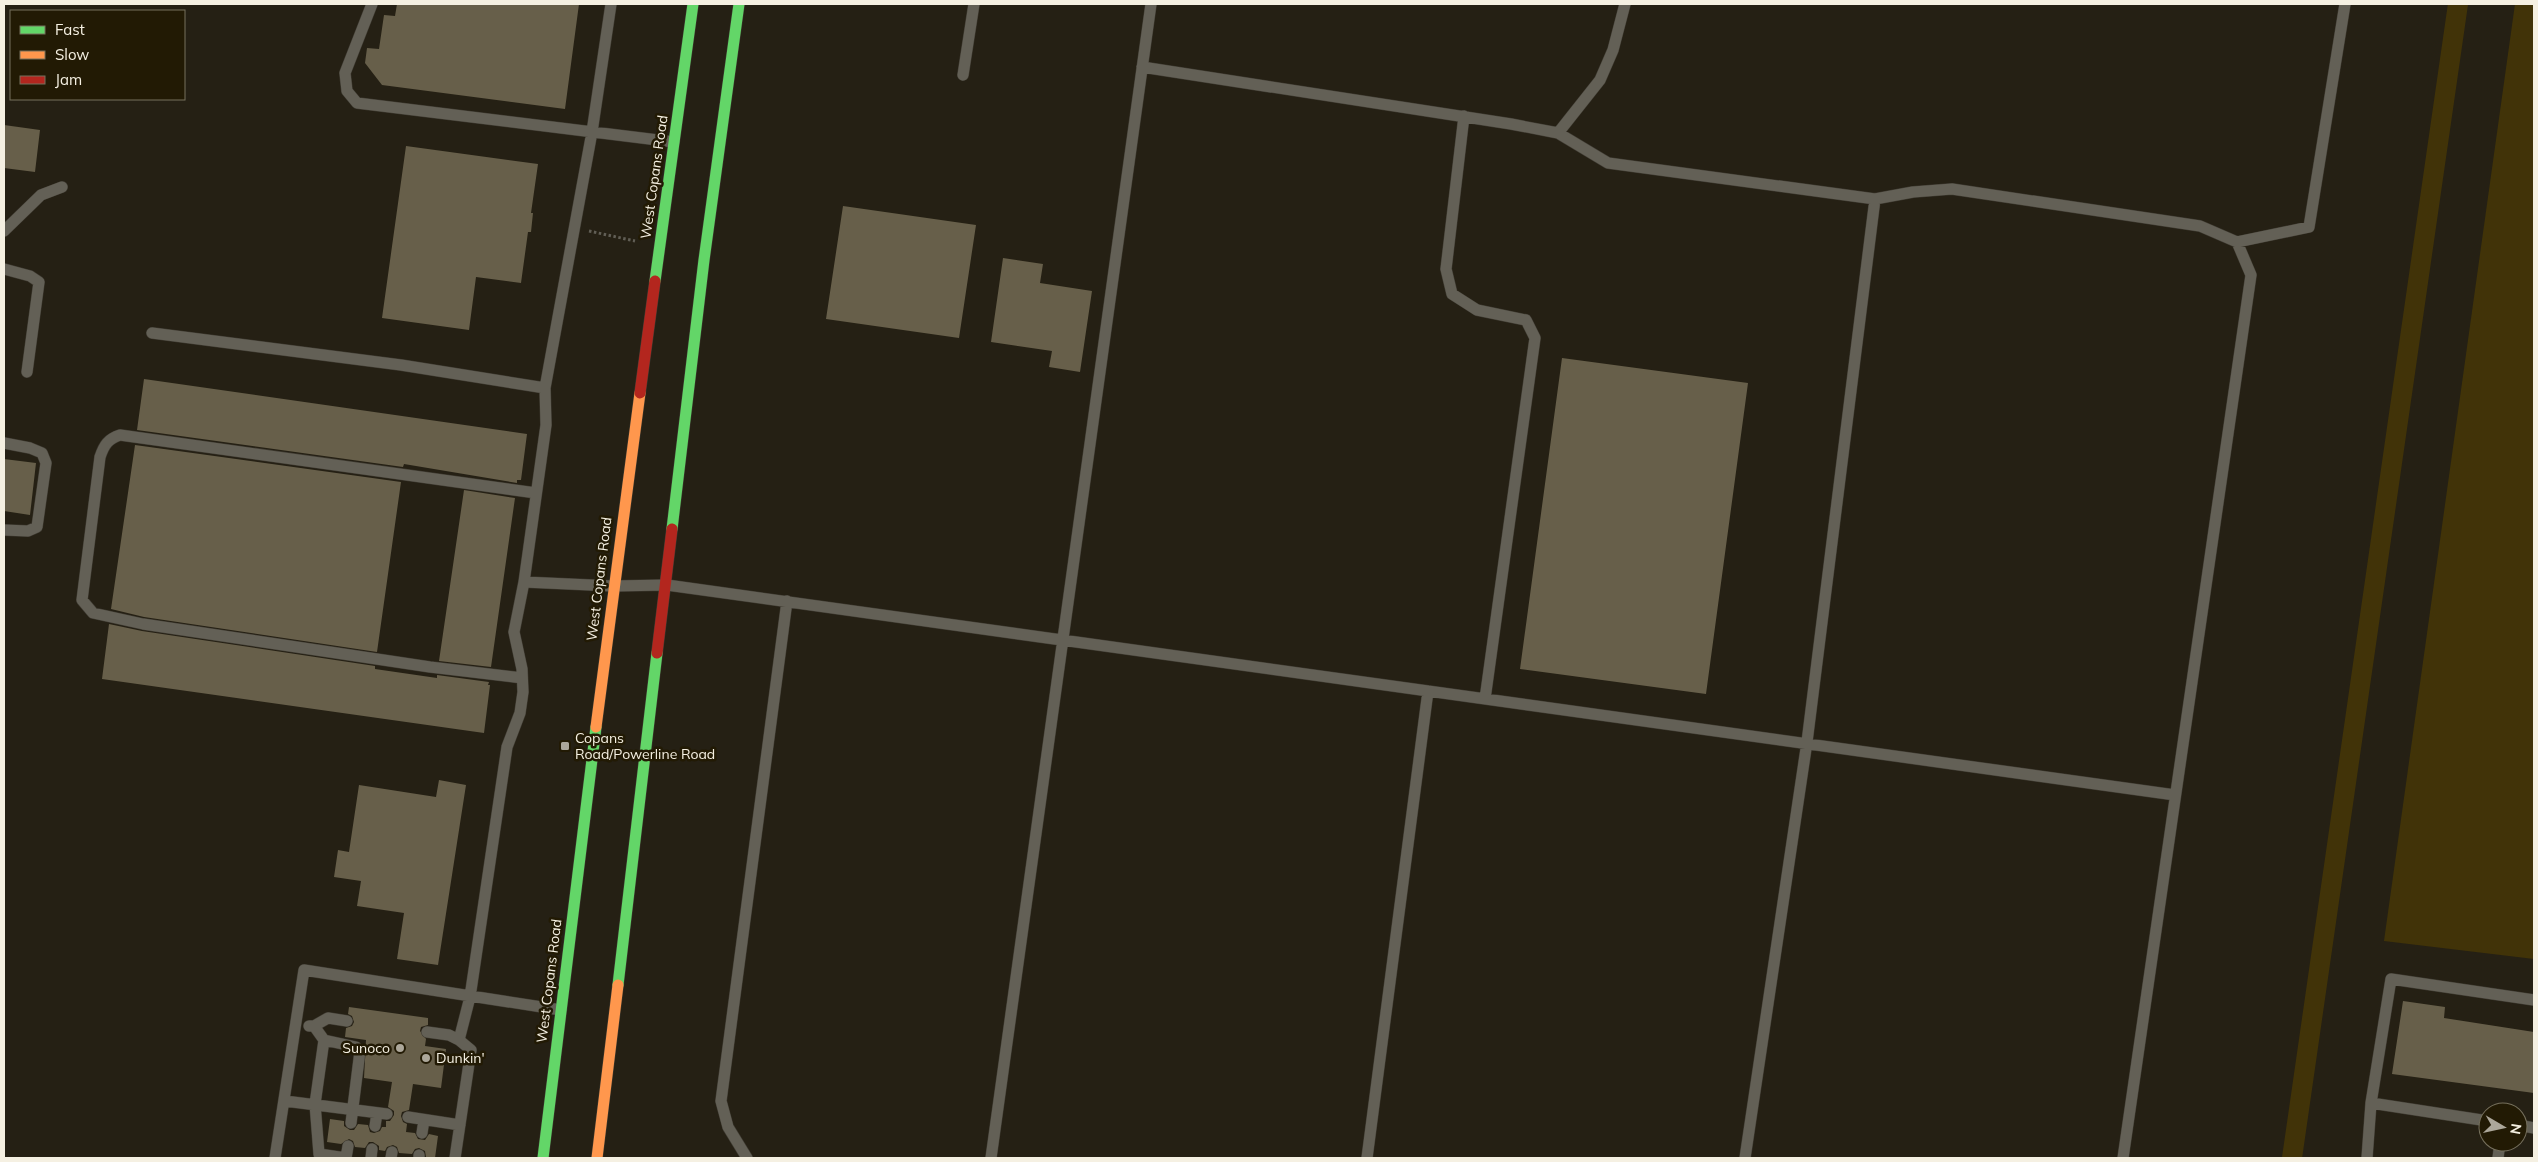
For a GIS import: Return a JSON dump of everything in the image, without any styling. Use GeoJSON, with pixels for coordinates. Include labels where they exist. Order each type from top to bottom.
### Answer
{"type":"FeatureCollection","features":[{"type":"Feature","properties":{"kind":"main road","name":"West Copans Road"},"geometry":{"type":"LineString","coordinates":[[543,1158],[613,586],[693,4]]}},
{"type":"Feature","properties":{"kind":"main road"},"geometry":{"type":"LineString","coordinates":[[597,1158],[667,585],[704,260],[739,4]]}},
{"type":"Feature","properties":{"kind":"lane"},"geometry":{"type":"LineString","coordinates":[[372,4],[345,72],[347,90],[357,103],[674,142]]}},
{"type":"Feature","properties":{"kind":"lane"},"geometry":{"type":"LineString","coordinates":[[459,1040],[470,997],[508,747],[520,713],[522,678],[514,632],[524,582],[546,425],[545,388],[592,132],[611,4]]}},
{"type":"Feature","properties":{"kind":"lane"},"geometry":{"type":"LineString","coordinates":[[964,75],[974,4]]}},
{"type":"Feature","properties":{"kind":"lane"},"geometry":{"type":"LineString","coordinates":[[991,1158],[1151,4]]}},
{"type":"Feature","properties":{"kind":"lane"},"geometry":{"type":"LineString","coordinates":[[1558,133],[1600,80],[1613,50],[1625,4]]}},
{"type":"Feature","properties":{"kind":"lane"},"geometry":{"type":"LineString","coordinates":[[1142,67],[1464,116],[1558,133],[1608,163],[1875,200],[1913,192],[1952,189],[2200,226],[2237,242],[2309,227],[2345,4]]}},
{"type":"Feature","properties":{"kind":"lane"},"geometry":{"type":"LineString","coordinates":[[1464,116],[1446,268],[1452,294],[1477,310],[1526,320],[1535,338],[1485,699]]}},
{"type":"Feature","properties":{"kind":"lane"},"geometry":{"type":"LineString","coordinates":[[4,231],[41,195],[62,187]]}},
{"type":"Feature","properties":{"kind":"lane"},"geometry":{"type":"LineString","coordinates":[[1745,1158],[1807,742],[1875,200]]}},
{"type":"Feature","properties":{"kind":"lane"},"geometry":{"type":"LineString","coordinates":[[2123,1158],[2251,274],[2237,242]]}},
{"type":"Feature","properties":{"kind":"lane"},"geometry":{"type":"LineString","coordinates":[[4,269],[30,276],[39,282],[26,372]]}},
{"type":"Feature","properties":{"kind":"lane"},"geometry":{"type":"LineString","coordinates":[[152,333],[401,366],[545,388]]}},
{"type":"Feature","properties":{"kind":"lane"},"geometry":{"type":"LineString","coordinates":[[522,678],[430,667],[143,624],[93,613],[82,600],[100,457],[104,445],[111,438],[120,435],[536,493]]}},
{"type":"Feature","properties":{"kind":"lane"},"geometry":{"type":"LineString","coordinates":[[4,444],[30,448],[42,453],[46,463],[37,527],[28,530],[4,530]]}},
{"type":"Feature","properties":{"kind":"lane"},"geometry":{"type":"LineString","coordinates":[[524,582],[613,586],[667,585],[1807,742],[2141,792],[2175,795]]}},
{"type":"Feature","properties":{"kind":"lane"},"geometry":{"type":"LineString","coordinates":[[746,1158],[728,1127],[721,1101],[787,601]]}},
{"type":"Feature","properties":{"kind":"lane"},"geometry":{"type":"LineString","coordinates":[[1367,1158],[1428,691]]}},
{"type":"Feature","properties":{"kind":"lane"},"geometry":{"type":"LineString","coordinates":[[276,1158],[304,970],[561,1010]]}},
{"type":"Feature","properties":{"kind":"lane"},"geometry":{"type":"LineString","coordinates":[[2367,1158],[2371,1103],[2391,980],[2534,1000]]}},
{"type":"Feature","properties":{"kind":"lane"},"geometry":{"type":"LineString","coordinates":[[297,1024],[314,1026],[328,1018],[347,1021]]}},
{"type":"Feature","properties":{"kind":"lane"},"geometry":{"type":"LineString","coordinates":[[314,1026],[324,1040],[315,1104],[319,1154],[346,1158],[348,1146]]}},
{"type":"Feature","properties":{"kind":"lane"},"geometry":{"type":"LineString","coordinates":[[426,1032],[449,1035],[459,1040],[471,1050],[455,1158]]}},
{"type":"Feature","properties":{"kind":"lane"},"geometry":{"type":"LineString","coordinates":[[324,1040],[356,1046],[360,1051],[352,1122]]}},
{"type":"Feature","properties":{"kind":"lane"},"geometry":{"type":"LineString","coordinates":[[285,1101],[382,1114],[375,1126]]}},
{"type":"Feature","properties":{"kind":"lane"},"geometry":{"type":"LineString","coordinates":[[2371,1103],[2478,1119]]}},
{"type":"Feature","properties":{"kind":"lane"},"geometry":{"type":"LineString","coordinates":[[408,1117],[460,1125]]}},
{"type":"Feature","properties":{"kind":"lane"},"geometry":{"type":"LineString","coordinates":[[422,1133],[424,1120]]}},
{"type":"Feature","properties":{"kind":"path"},"geometry":{"type":"LineString","coordinates":[[582,230],[635,241]]}},
{"type":"Feature","properties":{"kind":"shaded area"},"geometry":{"type":"Polygon","coordinates":[[[2515,4],[2534,4],[2534,959],[2384,941],[2515,4]]]}},
{"type":"Feature","properties":{"kind":"building"},"geometry":{"type":"Polygon","coordinates":[[[397,4],[579,4],[565,109],[382,85],[365,63],[367,48],[379,49],[384,15],[395,16],[397,4]]]}},
{"type":"Feature","properties":{"kind":"building"},"geometry":{"type":"Polygon","coordinates":[[[4,125],[40,130],[35,172],[4,168],[4,125]]]}},
{"type":"Feature","properties":{"kind":"building"},"geometry":{"type":"Polygon","coordinates":[[[406,146],[538,164],[531,213],[533,213],[531,232],[528,232],[521,283],[476,277],[469,330],[382,318],[406,146]]]}},
{"type":"Feature","properties":{"kind":"building"},"geometry":{"type":"Polygon","coordinates":[[[843,206],[976,225],[959,338],[826,319],[843,206]]]}},
{"type":"Feature","properties":{"kind":"building"},"geometry":{"type":"Polygon","coordinates":[[[1003,258],[1043,264],[1040,283],[1092,291],[1080,372],[1049,367],[1052,351],[991,342],[1003,258]]]}},
{"type":"Feature","properties":{"kind":"building"},"geometry":{"type":"Polygon","coordinates":[[[1562,358],[1748,383],[1706,694],[1520,669],[1562,358]]]}},
{"type":"Feature","properties":{"kind":"building"},"geometry":{"type":"Polygon","coordinates":[[[144,379],[527,434],[521,480],[517,480],[517,483],[404,464],[403,467],[137,430],[144,379]]]}},
{"type":"Feature","properties":{"kind":"building"},"geometry":{"type":"Polygon","coordinates":[[[135,445],[401,482],[377,652],[144,617],[111,609],[135,445]]]}},
{"type":"Feature","properties":{"kind":"building"},"geometry":{"type":"Polygon","coordinates":[[[4,459],[36,463],[30,515],[4,511],[4,459]]]}},
{"type":"Feature","properties":{"kind":"building"},"geometry":{"type":"Polygon","coordinates":[[[464,490],[515,498],[491,667],[439,661],[464,490]]]}},
{"type":"Feature","properties":{"kind":"building"},"geometry":{"type":"Polygon","coordinates":[[[109,624],[142,631],[375,666],[375,669],[437,678],[437,675],[489,682],[484,733],[102,679],[109,624]]]}},
{"type":"Feature","properties":{"kind":"building"},"geometry":{"type":"Polygon","coordinates":[[[439,780],[466,785],[438,965],[397,959],[404,913],[357,906],[361,881],[334,877],[338,850],[349,852],[359,785],[436,797],[439,780]]]}},
{"type":"Feature","properties":{"kind":"building"},"geometry":{"type":"Polygon","coordinates":[[[2403,1001],[2445,1007],[2444,1018],[2534,1032],[2534,1093],[2392,1074],[2403,1001]]]}},
{"type":"Feature","properties":{"kind":"building","name":"Sunoco"},"geometry":{"type":"Polygon","coordinates":[[[349,1007],[428,1018],[428,1025],[421,1027],[420,1031],[426,1039],[425,1046],[446,1049],[441,1088],[413,1084],[409,1110],[402,1112],[401,1116],[403,1122],[407,1124],[406,1132],[415,1133],[418,1139],[425,1140],[429,1134],[438,1136],[435,1158],[426,1157],[425,1151],[419,1148],[415,1149],[412,1154],[399,1153],[397,1147],[393,1145],[387,1147],[385,1151],[379,1150],[379,1146],[373,1142],[369,1142],[365,1148],[355,1147],[353,1141],[349,1139],[341,1144],[327,1142],[330,1119],[344,1121],[344,1126],[350,1130],[354,1130],[358,1124],[368,1125],[370,1132],[374,1133],[380,1131],[382,1127],[386,1127],[386,1121],[390,1121],[394,1115],[394,1111],[388,1107],[392,1082],[364,1078],[366,1040],[345,1037],[346,1028],[352,1026],[354,1022],[352,1016],[348,1014],[349,1007]]]}},
{"type":"Feature","properties":{"kind":"waterway"},"geometry":{"type":"LineString","coordinates":[[2292,1158],[2458,4]]}},
{"type":"Feature","properties":{"kind":"traffic: fast"},"geometry":{"type":"LineString","coordinates":[[655,281],[693,4]]}},
{"type":"Feature","properties":{"kind":"traffic: fast"},"geometry":{"type":"LineString","coordinates":[[672,529],[704,260],[739,4]]}},
{"type":"Feature","properties":{"kind":"traffic: fast"},"geometry":{"type":"LineString","coordinates":[[618,985],[657,653]]}},
{"type":"Feature","properties":{"kind":"traffic: fast"},"geometry":{"type":"LineString","coordinates":[[543,1158],[596,727]]}},
{"type":"Feature","properties":{"kind":"traffic: slow"},"geometry":{"type":"LineString","coordinates":[[596,727],[640,393]]}},
{"type":"Feature","properties":{"kind":"traffic: slow"},"geometry":{"type":"LineString","coordinates":[[597,1158],[618,985]]}},
{"type":"Feature","properties":{"kind":"traffic: jam"},"geometry":{"type":"LineString","coordinates":[[640,393],[655,281]]}},
{"type":"Feature","properties":{"kind":"traffic: jam"},"geometry":{"type":"LineString","coordinates":[[657,653],[672,529]]}},
{"type":"Feature","properties":{"kind":"place","name":"Copans Road/Powerline Road"},"geometry":{"type":"Point","coordinates":[565,746]}},
{"type":"Feature","properties":{"kind":"place","name":"Sunoco"},"geometry":{"type":"Point","coordinates":[400,1048]}},
{"type":"Feature","properties":{"kind":"place","name":"Dunkin'"},"geometry":{"type":"Point","coordinates":[426,1058]}}]}
